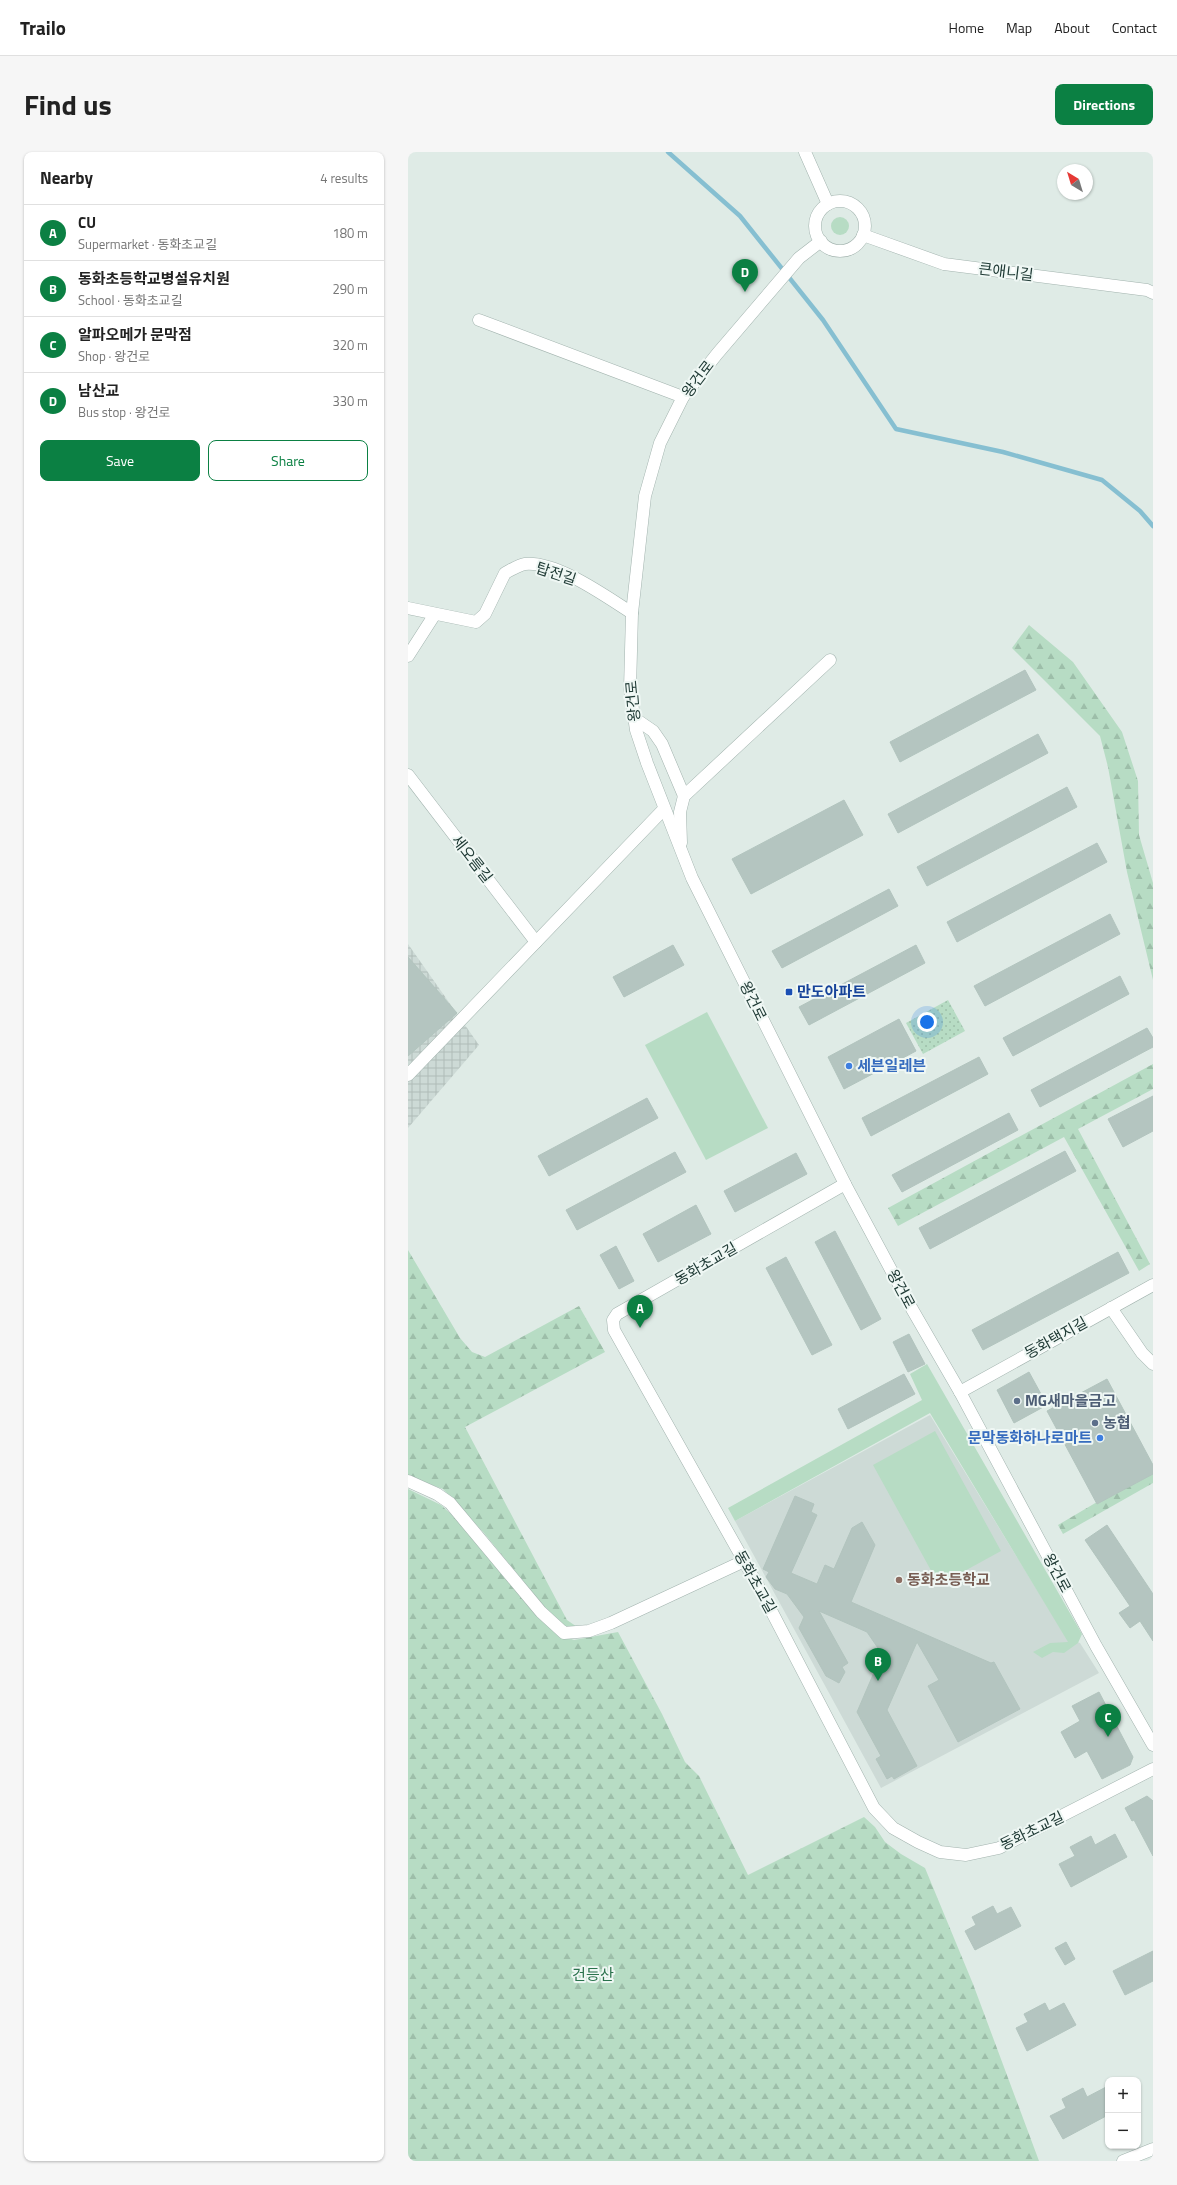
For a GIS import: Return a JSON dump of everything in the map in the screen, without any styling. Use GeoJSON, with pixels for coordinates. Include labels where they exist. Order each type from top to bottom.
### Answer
{"type":"FeatureCollection","features":[{"type":"Feature","properties":{"kind":"street"},"geometry":{"type":"LineString","coordinates":[[805,152],[828,204]]}},
{"type":"Feature","properties":{"kind":"street"},"geometry":{"type":"LineString","coordinates":[[841,201],[856,206],[864,219],[862,235],[853,246],[846,250],[830,249],[821,241],[815,232],[815,224],[820,210],[828,204],[841,201]]}},
{"type":"Feature","properties":{"kind":"street","name":"큰애니길"},"geometry":{"type":"LineString","coordinates":[[862,235],[944,264],[1147,290],[1153,293]]}},
{"type":"Feature","properties":{"kind":"street","name":"왕건로"},"geometry":{"type":"LineString","coordinates":[[821,241],[799,258],[752,311],[683,397],[660,443],[646,496],[632,613],[630,689],[636,730],[664,809],[692,878],[844,1184],[912,1309],[960,1392],[1096,1646],[1153,1745]]}},
{"type":"Feature","properties":{"kind":"street"},"geometry":{"type":"LineString","coordinates":[[479,320],[683,397]]}},
{"type":"Feature","properties":{"kind":"street","name":"탑전길"},"geometry":{"type":"LineString","coordinates":[[408,608],[476,622],[485,614],[505,573],[524,564],[546,567],[573,577],[632,613]]}},
{"type":"Feature","properties":{"kind":"street"},"geometry":{"type":"LineString","coordinates":[[408,656],[435,614]]}},
{"type":"Feature","properties":{"kind":"street"},"geometry":{"type":"LineString","coordinates":[[682,852],[680,812],[684,796],[830,660]]}},
{"type":"Feature","properties":{"kind":"street"},"geometry":{"type":"LineString","coordinates":[[634,718],[653,732],[662,744],[684,796]]}},
{"type":"Feature","properties":{"kind":"street","name":"세오름길"},"geometry":{"type":"LineString","coordinates":[[408,775],[536,942]]}},
{"type":"Feature","properties":{"kind":"street"},"geometry":{"type":"LineString","coordinates":[[408,1075],[664,809]]}},
{"type":"Feature","properties":{"kind":"street","name":"동화초교길"},"geometry":{"type":"LineString","coordinates":[[844,1184],[617,1314],[613,1320],[614,1330],[744,1561],[874,1808],[893,1828],[940,1852],[966,1855],[999,1848],[1153,1769]]}},
{"type":"Feature","properties":{"kind":"street","name":"동화택지길"},"geometry":{"type":"LineString","coordinates":[[960,1392],[1153,1284]]}},
{"type":"Feature","properties":{"kind":"street"},"geometry":{"type":"LineString","coordinates":[[1111,1308],[1142,1352],[1153,1364]]}},
{"type":"Feature","properties":{"kind":"street"},"geometry":{"type":"LineString","coordinates":[[408,1481],[437,1494],[450,1503],[541,1612],[564,1633],[589,1632],[744,1561]]}},
{"type":"Feature","properties":{"kind":"street"},"geometry":{"type":"LineString","coordinates":[[1123,2161],[1153,2149]]}},
{"type":"Feature","properties":{"kind":"shaded area"},"geometry":{"type":"Polygon","coordinates":[[[408,944],[479,1045],[408,1128],[408,944]]]}},
{"type":"Feature","properties":{"kind":"shaded area","name":"동화초등학교"},"geometry":{"type":"Polygon","coordinates":[[[930,1415],[1067,1639],[1080,1643],[1099,1673],[881,1788],[735,1521],[930,1415]]]}},
{"type":"Feature","properties":{"kind":"green space"},"geometry":{"type":"Polygon","coordinates":[[[840,217],[846,220],[849,226],[846,232],[840,235],[834,232],[831,226],[834,220],[840,217]]]}},
{"type":"Feature","properties":{"kind":"green space"},"geometry":{"type":"Polygon","coordinates":[[[1029,625],[1073,662],[1122,732],[1138,781],[1139,835],[1153,883],[1153,980],[1127,872],[1108,767],[1100,736],[1012,648],[1029,625]]]}},
{"type":"Feature","properties":{"kind":"green space"},"geometry":{"type":"Polygon","coordinates":[[[948,1000],[965,1031],[923,1054],[906,1023],[948,1000]]]}},
{"type":"Feature","properties":{"kind":"green space"},"geometry":{"type":"Polygon","coordinates":[[[707,1012],[768,1128],[706,1160],[645,1045],[707,1012]]]}},
{"type":"Feature","properties":{"kind":"green space"},"geometry":{"type":"Polygon","coordinates":[[[1153,1064],[1153,1089],[1078,1129],[1150,1264],[1139,1271],[1064,1137],[898,1226],[888,1208],[1153,1064]]]}},
{"type":"Feature","properties":{"kind":"green space"},"geometry":{"type":"Polygon","coordinates":[[[408,1250],[460,1338],[472,1352],[485,1357],[579,1306],[605,1352],[465,1427],[567,1620],[580,1629],[565,1627],[550,1614],[484,1533],[443,1489],[408,1476],[408,1250]]]}},
{"type":"Feature","properties":{"kind":"green space"},"geometry":{"type":"Polygon","coordinates":[[[927,1364],[1082,1634],[1078,1643],[1064,1653],[1053,1652],[1042,1658],[1033,1652],[1050,1643],[1068,1642],[930,1413],[735,1521],[728,1508],[922,1400],[910,1374],[927,1364]]]}},
{"type":"Feature","properties":{"kind":"green space"},"geometry":{"type":"Polygon","coordinates":[[[935,1431],[1001,1551],[939,1585],[873,1465],[935,1431]]]}},
{"type":"Feature","properties":{"kind":"green space"},"geometry":{"type":"Polygon","coordinates":[[[1153,1469],[1153,1483],[1063,1534],[1058,1525],[1153,1469]]]}},
{"type":"Feature","properties":{"kind":"green space","name":"건등산"},"geometry":{"type":"Polygon","coordinates":[[[408,1489],[441,1505],[463,1525],[566,1637],[574,1640],[618,1632],[662,1714],[685,1762],[699,1776],[748,1875],[864,1817],[875,1827],[885,1842],[901,1854],[925,1868],[973,1984],[1039,2161],[408,2161],[408,1489]]]}},
{"type":"Feature","properties":{"kind":"building"},"geometry":{"type":"Polygon","coordinates":[[[1025,670],[1036,690],[900,762],[890,742],[1025,670]]]}},
{"type":"Feature","properties":{"kind":"building"},"geometry":{"type":"Polygon","coordinates":[[[1038,734],[1048,753],[898,833],[888,814],[1038,734]]]}},
{"type":"Feature","properties":{"kind":"building"},"geometry":{"type":"Polygon","coordinates":[[[1067,787],[1077,807],[927,886],[917,867],[1067,787]]]}},
{"type":"Feature","properties":{"kind":"building"},"geometry":{"type":"Polygon","coordinates":[[[844,800],[863,835],[751,894],[732,859],[844,800]]]}},
{"type":"Feature","properties":{"kind":"building"},"geometry":{"type":"Polygon","coordinates":[[[1097,843],[1107,862],[957,942],[947,922],[1097,843]]]}},
{"type":"Feature","properties":{"kind":"building"},"geometry":{"type":"Polygon","coordinates":[[[889,889],[898,906],[782,968],[772,951],[889,889]]]}},
{"type":"Feature","properties":{"kind":"building"},"geometry":{"type":"Polygon","coordinates":[[[1110,914],[1120,934],[985,1006],[974,986],[1110,914]]]}},
{"type":"Feature","properties":{"kind":"building"},"geometry":{"type":"Polygon","coordinates":[[[673,945],[684,965],[624,997],[613,977],[673,945]]]}},
{"type":"Feature","properties":{"kind":"building"},"geometry":{"type":"Polygon","coordinates":[[[916,945],[925,963],[809,1025],[799,1007],[916,945]]]}},
{"type":"Feature","properties":{"kind":"building"},"geometry":{"type":"Polygon","coordinates":[[[408,957],[457,1013],[408,1056],[408,957]]]}},
{"type":"Feature","properties":{"kind":"building"},"geometry":{"type":"Polygon","coordinates":[[[1120,976],[1129,994],[1013,1056],[1003,1038],[1120,976]]]}},
{"type":"Feature","properties":{"kind":"building"},"geometry":{"type":"Polygon","coordinates":[[[899,1019],[916,1051],[844,1089],[828,1057],[899,1019]]]}},
{"type":"Feature","properties":{"kind":"building"},"geometry":{"type":"Polygon","coordinates":[[[1147,1028],[1153,1038],[1153,1047],[1040,1107],[1031,1090],[1147,1028]]]}},
{"type":"Feature","properties":{"kind":"building"},"geometry":{"type":"Polygon","coordinates":[[[979,1057],[988,1074],[871,1136],[862,1118],[979,1057]]]}},
{"type":"Feature","properties":{"kind":"building"},"geometry":{"type":"Polygon","coordinates":[[[1153,1096],[1153,1131],[1123,1147],[1108,1119],[1153,1096]]]}},
{"type":"Feature","properties":{"kind":"building"},"geometry":{"type":"Polygon","coordinates":[[[647,1098],[658,1118],[549,1176],[538,1156],[647,1098]]]}},
{"type":"Feature","properties":{"kind":"building"},"geometry":{"type":"Polygon","coordinates":[[[1009,1113],[1018,1130],[902,1192],[892,1175],[1009,1113]]]}},
{"type":"Feature","properties":{"kind":"building"},"geometry":{"type":"Polygon","coordinates":[[[1065,1151],[1076,1171],[930,1249],[919,1228],[1065,1151]]]}},
{"type":"Feature","properties":{"kind":"building"},"geometry":{"type":"Polygon","coordinates":[[[675,1152],[686,1172],[577,1230],[566,1210],[675,1152]]]}},
{"type":"Feature","properties":{"kind":"building"},"geometry":{"type":"Polygon","coordinates":[[[796,1153],[807,1174],[735,1212],[724,1191],[796,1153]]]}},
{"type":"Feature","properties":{"kind":"building"},"geometry":{"type":"Polygon","coordinates":[[[696,1205],[711,1234],[658,1262],[643,1234],[696,1205]]]}},
{"type":"Feature","properties":{"kind":"building"},"geometry":{"type":"Polygon","coordinates":[[[835,1231],[881,1319],[861,1330],[815,1242],[835,1231]]]}},
{"type":"Feature","properties":{"kind":"building"},"geometry":{"type":"Polygon","coordinates":[[[616,1246],[634,1281],[619,1289],[600,1255],[616,1246]]]}},
{"type":"Feature","properties":{"kind":"building"},"geometry":{"type":"Polygon","coordinates":[[[1118,1252],[1129,1273],[983,1350],[972,1330],[1118,1252]]]}},
{"type":"Feature","properties":{"kind":"building"},"geometry":{"type":"Polygon","coordinates":[[[786,1257],[832,1345],[812,1355],[766,1268],[786,1257]]]}},
{"type":"Feature","properties":{"kind":"building"},"geometry":{"type":"Polygon","coordinates":[[[909,1334],[925,1364],[908,1372],[893,1342],[909,1334]]]}},
{"type":"Feature","properties":{"kind":"building"},"geometry":{"type":"Polygon","coordinates":[[[1029,1372],[1047,1405],[1014,1423],[997,1390],[1029,1372]]]}},
{"type":"Feature","properties":{"kind":"building"},"geometry":{"type":"Polygon","coordinates":[[[904,1374],[915,1394],[848,1429],[838,1409],[904,1374]]]}},
{"type":"Feature","properties":{"kind":"building","name":"문막동화하나로마트"},"geometry":{"type":"Polygon","coordinates":[[[1107,1379],[1153,1465],[1153,1474],[1097,1504],[1047,1411],[1107,1379]]]}},
{"type":"Feature","properties":{"kind":"building"},"geometry":{"type":"Polygon","coordinates":[[[795,1496],[814,1504],[811,1512],[817,1515],[791,1573],[817,1584],[825,1565],[834,1569],[852,1528],[862,1522],[875,1545],[851,1602],[991,1663],[994,1662],[1020,1709],[958,1742],[928,1686],[939,1680],[917,1642],[887,1710],[917,1766],[894,1779],[892,1776],[887,1779],[876,1759],[881,1756],[857,1712],[882,1654],[867,1632],[819,1611],[848,1663],[842,1667],[845,1672],[839,1683],[826,1676],[799,1628],[804,1617],[787,1594],[775,1589],[766,1577],[769,1572],[763,1569],[795,1496]]]}},
{"type":"Feature","properties":{"kind":"building"},"geometry":{"type":"Polygon","coordinates":[[[1107,1525],[1153,1594],[1153,1641],[1140,1621],[1130,1628],[1119,1613],[1130,1606],[1085,1540],[1107,1525]]]}},
{"type":"Feature","properties":{"kind":"building"},"geometry":{"type":"Polygon","coordinates":[[[1099,1692],[1133,1757],[1130,1765],[1102,1779],[1087,1751],[1075,1758],[1061,1732],[1080,1721],[1072,1706],[1099,1692]]]}},
{"type":"Feature","properties":{"kind":"building"},"geometry":{"type":"Polygon","coordinates":[[[1147,1796],[1153,1801],[1153,1856],[1134,1820],[1132,1821],[1125,1808],[1147,1796]]]}},
{"type":"Feature","properties":{"kind":"building"},"geometry":{"type":"Polygon","coordinates":[[[1115,1834],[1127,1857],[1071,1887],[1059,1864],[1075,1856],[1070,1847],[1091,1836],[1095,1845],[1115,1834]]]}},
{"type":"Feature","properties":{"kind":"building"},"geometry":{"type":"Polygon","coordinates":[[[993,1906],[997,1914],[1011,1907],[1021,1926],[975,1950],[965,1931],[976,1925],[972,1917],[993,1906]]]}},
{"type":"Feature","properties":{"kind":"building"},"geometry":{"type":"Polygon","coordinates":[[[1066,1942],[1075,1959],[1065,1965],[1055,1948],[1066,1942]]]}},
{"type":"Feature","properties":{"kind":"building"},"geometry":{"type":"Polygon","coordinates":[[[1153,1951],[1153,1981],[1125,1995],[1113,1971],[1153,1951]]]}},
{"type":"Feature","properties":{"kind":"building"},"geometry":{"type":"Polygon","coordinates":[[[1045,2003],[1049,2011],[1064,2003],[1076,2025],[1027,2051],[1016,2028],[1028,2022],[1024,2014],[1045,2003]]]}},
{"type":"Feature","properties":{"kind":"building"},"geometry":{"type":"Polygon","coordinates":[[[1083,2088],[1087,2097],[1105,2088],[1105,2117],[1063,2139],[1050,2116],[1066,2108],[1062,2099],[1083,2088]]]}},
{"type":"Feature","properties":{"kind":"waterway"},"geometry":{"type":"LineString","coordinates":[[668,152],[740,216],[823,320],[896,429],[1003,452],[1102,480],[1140,511],[1153,526]]}},
{"type":"Feature","properties":{"kind":"place","name":"남산교"},"geometry":{"type":"Point","coordinates":[745,292]}},
{"type":"Feature","properties":{"kind":"place","name":"만도아파트"},"geometry":{"type":"Point","coordinates":[789,992]}},
{"type":"Feature","properties":{"kind":"place","name":"세븐일레븐"},"geometry":{"type":"Point","coordinates":[849,1066]}},
{"type":"Feature","properties":{"kind":"place","name":"CU"},"geometry":{"type":"Point","coordinates":[640,1328]}},
{"type":"Feature","properties":{"kind":"place","name":"MG새마을금고"},"geometry":{"type":"Point","coordinates":[1017,1401]}},
{"type":"Feature","properties":{"kind":"place","name":"농협"},"geometry":{"type":"Point","coordinates":[1095,1423]}},
{"type":"Feature","properties":{"kind":"place","name":"문막동화하나로마트"},"geometry":{"type":"Point","coordinates":[1100,1438]}},
{"type":"Feature","properties":{"kind":"place","name":"동화초등학교"},"geometry":{"type":"Point","coordinates":[899,1580]}},
{"type":"Feature","properties":{"kind":"place","name":"동화초등학교병설유치원"},"geometry":{"type":"Point","coordinates":[878,1681]}},
{"type":"Feature","properties":{"kind":"place","name":"알파오메가 문막점"},"geometry":{"type":"Point","coordinates":[1108,1737]}}]}
